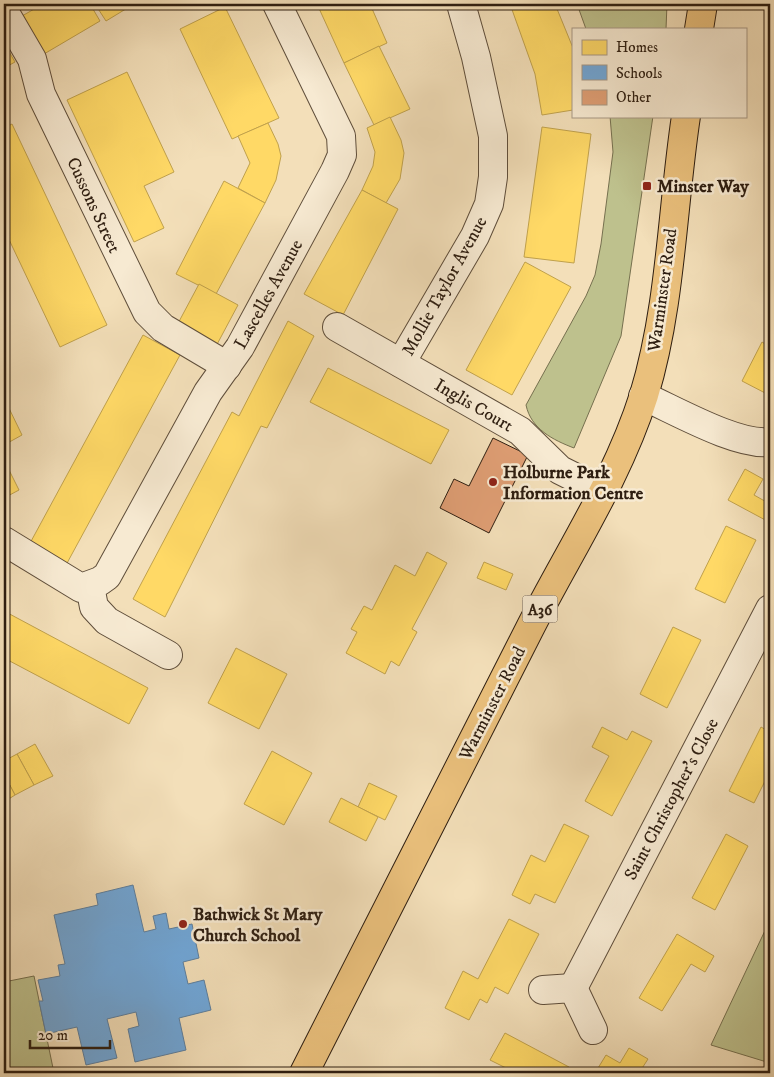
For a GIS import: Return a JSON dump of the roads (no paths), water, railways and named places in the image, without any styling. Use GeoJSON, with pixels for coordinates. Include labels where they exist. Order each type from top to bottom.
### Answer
{"type":"FeatureCollection","features":[{"type":"Feature","properties":{"kind":"highway"},"geometry":{"type":"LineString","coordinates":[[699,28],[703,4]]}},
{"type":"Feature","properties":{"kind":"highway","name":"Warminster Road"},"geometry":{"type":"LineString","coordinates":[[304,1073],[551,586],[602,491],[628,436],[644,396],[660,330],[686,118]]}},
{"type":"Feature","properties":{"kind":"street","name":"Lascelles Avenue"},"geometry":{"type":"LineString","coordinates":[[98,581],[208,392],[240,347],[342,155],[341,136],[336,121],[277,4]]}},
{"type":"Feature","properties":{"kind":"street","name":"Mollie Taylor Avenue"},"geometry":{"type":"LineString","coordinates":[[401,363],[475,236],[489,204],[493,177],[493,136],[476,56],[461,4]]}},
{"type":"Feature","properties":{"kind":"street","name":"Cussons Street"},"geometry":{"type":"LineString","coordinates":[[4,11],[32,59],[41,94],[147,312],[163,328],[227,366]]}},
{"type":"Feature","properties":{"kind":"street","name":"Inglis Court"},"geometry":{"type":"LineString","coordinates":[[338,327],[520,432],[560,470],[602,491]]}},
{"type":"Feature","properties":{"kind":"street"},"geometry":{"type":"LineString","coordinates":[[644,396],[741,440],[761,443],[770,442]]}},
{"type":"Feature","properties":{"kind":"street"},"geometry":{"type":"LineString","coordinates":[[4,541],[81,588],[98,581]]}},
{"type":"Feature","properties":{"kind":"street"},"geometry":{"type":"LineString","coordinates":[[98,581],[94,607],[107,621],[168,655]]}},
{"type":"Feature","properties":{"kind":"street","name":"Saint Christopher's Close"},"geometry":{"type":"LineString","coordinates":[[573,988],[770,609]]}},
{"type":"Feature","properties":{"kind":"street"},"geometry":{"type":"LineString","coordinates":[[543,990],[573,988],[593,1030]]}},
{"type":"Feature","properties":{"kind":"place","name":"Minster Way"},"geometry":{"type":"Point","coordinates":[647,186]}},
{"type":"Feature","properties":{"kind":"place","name":"Holburne Park Information Centre"},"geometry":{"type":"Point","coordinates":[493,482]}},
{"type":"Feature","properties":{"kind":"place","name":"Bathwick St Mary Church School"},"geometry":{"type":"Point","coordinates":[183,924]}}]}
